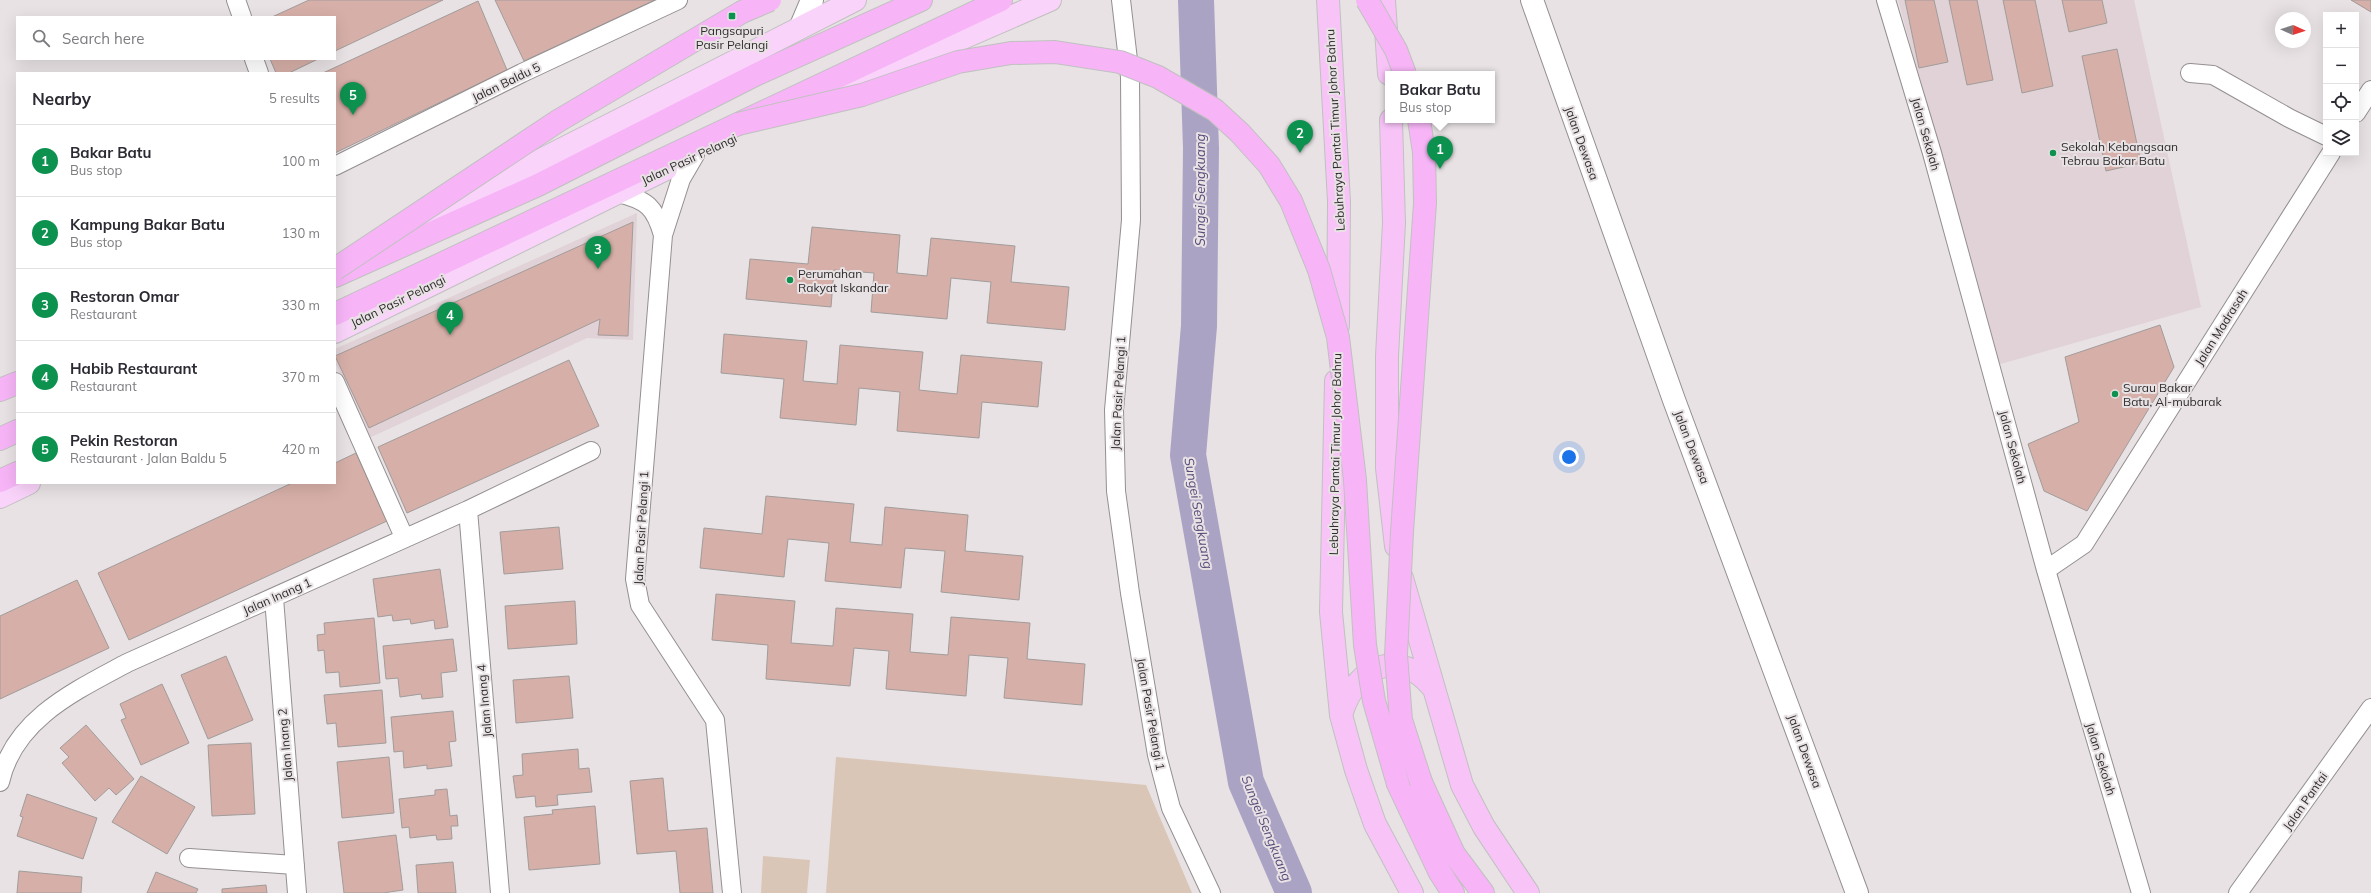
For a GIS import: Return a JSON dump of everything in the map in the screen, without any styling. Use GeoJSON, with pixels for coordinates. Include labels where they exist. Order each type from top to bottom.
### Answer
{"type":"FeatureCollection","features":[{"type":"Feature","properties":{"kind":"highway"},"geometry":{"type":"LineString","coordinates":[[336,268],[558,121],[742,12],[770,0]]}},
{"type":"Feature","properties":{"kind":"highway"},"geometry":{"type":"LineString","coordinates":[[336,276],[538,185],[755,75],[921,0]]}},
{"type":"Feature","properties":{"kind":"highway"},"geometry":{"type":"LineString","coordinates":[[336,314],[1001,0]]}},
{"type":"Feature","properties":{"kind":"highway"},"geometry":{"type":"LineString","coordinates":[[1315,0],[1331,35]]}},
{"type":"Feature","properties":{"kind":"highway","name":"Lebuhraya Pantai Timur Johor Bahru"},"geometry":{"type":"LineString","coordinates":[[1328,0],[1331,35],[1340,237],[1331,612],[1341,715],[1356,770],[1375,824],[1412,893]]}},
{"type":"Feature","properties":{"kind":"highway"},"geometry":{"type":"LineString","coordinates":[[1367,0],[1396,50],[1404,71]]}},
{"type":"Feature","properties":{"kind":"highway"},"geometry":{"type":"LineString","coordinates":[[1384,0],[1389,71]]}},
{"type":"Feature","properties":{"kind":"highway"},"geometry":{"type":"LineString","coordinates":[[738,124],[862,95],[958,62],[1011,53],[1055,52],[1120,62],[1158,76],[1215,110],[1240,133],[1269,165],[1291,201],[1319,270],[1338,337],[1356,480],[1364,645],[1374,701],[1398,784],[1439,871],[1453,893]]}},
{"type":"Feature","properties":{"kind":"highway"},"geometry":{"type":"LineString","coordinates":[[1391,123],[1394,223],[1387,356],[1387,468],[1394,533],[1403,585],[1436,692],[1446,736],[1462,785],[1484,827],[1528,893]]}},
{"type":"Feature","properties":{"kind":"highway"},"geometry":{"type":"LineString","coordinates":[[1419,123],[1424,152],[1425,203],[1403,516],[1396,655],[1401,720],[1421,782],[1454,854],[1483,893]]}},
{"type":"Feature","properties":{"kind":"highway"},"geometry":{"type":"LineString","coordinates":[[0,390],[16,383]]}},
{"type":"Feature","properties":{"kind":"highway"},"geometry":{"type":"LineString","coordinates":[[0,439],[16,431]]}},
{"type":"Feature","properties":{"kind":"highway"},"geometry":{"type":"LineString","coordinates":[[0,481],[16,473]]}},
{"type":"Feature","properties":{"kind":"highway"},"geometry":{"type":"LineString","coordinates":[[1341,715],[1354,685],[1366,674],[1381,667],[1398,666],[1413,670],[1427,680],[1436,692]]}},
{"type":"Feature","properties":{"kind":"main road"},"geometry":{"type":"LineString","coordinates":[[336,264],[855,0]]}},
{"type":"Feature","properties":{"kind":"main road","name":"Jalan Pasir Pelangi"},"geometry":{"type":"LineString","coordinates":[[336,332],[695,155],[1050,0]]}},
{"type":"Feature","properties":{"kind":"main road"},"geometry":{"type":"LineString","coordinates":[[0,427],[16,420]]}},
{"type":"Feature","properties":{"kind":"main road"},"geometry":{"type":"LineString","coordinates":[[0,497],[27,484]]}},
{"type":"Feature","properties":{"kind":"street"},"geometry":{"type":"LineString","coordinates":[[236,0],[242,16]]}},
{"type":"Feature","properties":{"kind":"street","name":"Jalan Baldu 5"},"geometry":{"type":"LineString","coordinates":[[336,166],[522,73],[678,0]]}},
{"type":"Feature","properties":{"kind":"street"},"geometry":{"type":"LineString","coordinates":[[802,26],[812,0]]}},
{"type":"Feature","properties":{"kind":"street","name":"Jalan Pasir Pelangi 1"},"geometry":{"type":"LineString","coordinates":[[1121,0],[1130,77],[1131,220],[1114,410],[1116,491],[1130,593],[1156,754],[1171,808],[1211,893]]}},
{"type":"Feature","properties":{"kind":"street","name":"Jalan Dewasa"},"geometry":{"type":"LineString","coordinates":[[1532,0],[1674,400],[1857,893]]}},
{"type":"Feature","properties":{"kind":"street","name":"Jalan Sekolah"},"geometry":{"type":"LineString","coordinates":[[1886,0],[1932,153],[2046,570],[2141,893]]}},
{"type":"Feature","properties":{"kind":"street"},"geometry":{"type":"LineString","coordinates":[[254,60],[259,72]]}},
{"type":"Feature","properties":{"kind":"street"},"geometry":{"type":"LineString","coordinates":[[2190,73],[2213,75],[2289,118],[2323,135]]}},
{"type":"Feature","properties":{"kind":"street"},"geometry":{"type":"LineString","coordinates":[[2359,108],[2371,90]]}},
{"type":"Feature","properties":{"kind":"street","name":"Jalan Pasir Pelangi 1"},"geometry":{"type":"LineString","coordinates":[[695,155],[681,179],[663,235],[635,580],[640,605],[715,720],[732,893]]}},
{"type":"Feature","properties":{"kind":"street","name":"Jalan Madrasah"},"geometry":{"type":"LineString","coordinates":[[2046,570],[2084,544],[2329,156]]}},
{"type":"Feature","properties":{"kind":"street","name":"Jalan Pasir Pelangi 1"},"geometry":{"type":"LineString","coordinates":[[618,193],[635,198],[652,208],[658,218],[663,235]]}},
{"type":"Feature","properties":{"kind":"street"},"geometry":{"type":"LineString","coordinates":[[336,384],[404,537]]}},
{"type":"Feature","properties":{"kind":"street","name":"Jalan Inang 1"},"geometry":{"type":"LineString","coordinates":[[0,782],[3,770],[22,734],[47,710],[127,663],[274,598],[404,537],[468,510],[591,451]]}},
{"type":"Feature","properties":{"kind":"street","name":"Jalan Inang 4"},"geometry":{"type":"LineString","coordinates":[[468,510],[500,893]]}},
{"type":"Feature","properties":{"kind":"street","name":"Jalan Inang 2"},"geometry":{"type":"LineString","coordinates":[[274,598],[297,893]]}},
{"type":"Feature","properties":{"kind":"street","name":"Jalan Pantai"},"geometry":{"type":"LineString","coordinates":[[2238,893],[2371,708]]}},
{"type":"Feature","properties":{"kind":"street"},"geometry":{"type":"LineString","coordinates":[[189,858],[295,865]]}},
{"type":"Feature","properties":{"kind":"shaded area","name":"Sekolah Kebangsaan Tebrau Bakar Batu"},"geometry":{"type":"Polygon","coordinates":[[[1898,0],[2134,0],[2201,307],[1997,365],[1898,0]]]}},
{"type":"Feature","properties":{"kind":"shaded area"},"geometry":{"type":"Polygon","coordinates":[[[637,213],[633,340],[587,338],[369,438],[336,364],[336,349],[637,213]]]}},
{"type":"Feature","properties":{"kind":"shaded area"},"geometry":{"type":"Polygon","coordinates":[[[836,757],[1146,785],[1192,893],[826,893],[836,757]]]}},
{"type":"Feature","properties":{"kind":"shaded area"},"geometry":{"type":"Polygon","coordinates":[[[763,856],[810,860],[807,893],[761,893],[763,856]]]}},
{"type":"Feature","properties":{"kind":"building"},"geometry":{"type":"Polygon","coordinates":[[[309,0],[443,0],[336,51],[336,16],[274,16],[309,0]]]}},
{"type":"Feature","properties":{"kind":"building"},"geometry":{"type":"Polygon","coordinates":[[[495,0],[655,0],[524,61],[495,0]]]}},
{"type":"Feature","properties":{"kind":"building"},"geometry":{"type":"Polygon","coordinates":[[[1905,0],[1934,0],[1948,62],[1919,68],[1905,0]]]}},
{"type":"Feature","properties":{"kind":"building"},"geometry":{"type":"Polygon","coordinates":[[[1949,0],[1977,0],[1993,80],[1967,85],[1949,0]]]}},
{"type":"Feature","properties":{"kind":"building"},"geometry":{"type":"Polygon","coordinates":[[[2003,0],[2035,0],[2053,86],[2022,93],[2003,0]]]}},
{"type":"Feature","properties":{"kind":"building"},"geometry":{"type":"Polygon","coordinates":[[[2062,0],[2102,0],[2107,23],[2069,32],[2062,0]]]}},
{"type":"Feature","properties":{"kind":"building"},"geometry":{"type":"Polygon","coordinates":[[[2351,0],[2371,0],[2371,12],[2351,0]]]}},
{"type":"Feature","properties":{"kind":"building"},"geometry":{"type":"Polygon","coordinates":[[[478,1],[507,70],[336,153],[336,72],[325,72],[478,1]]]}},
{"type":"Feature","properties":{"kind":"building"},"geometry":{"type":"Polygon","coordinates":[[[2117,49],[2141,163],[2106,171],[2082,56],[2117,49]]]}},
{"type":"Feature","properties":{"kind":"building"},"geometry":{"type":"Polygon","coordinates":[[[270,60],[316,60],[291,72],[276,72],[270,60]]]}},
{"type":"Feature","properties":{"kind":"building"},"geometry":{"type":"Polygon","coordinates":[[[633,222],[628,336],[598,335],[600,319],[369,428],[336,356],[633,222]]]}},
{"type":"Feature","properties":{"kind":"building","name":"Perumahan Rakyat Iskandar"},"geometry":{"type":"Polygon","coordinates":[[[812,227],[900,235],[897,273],[927,276],[931,238],[1015,246],[1011,282],[1069,287],[1065,330],[987,323],[991,282],[951,278],[947,319],[871,312],[874,273],[834,270],[831,307],[746,299],[750,259],[808,264],[812,227]]]}},
{"type":"Feature","properties":{"kind":"building","name":"Surau Bakar Batu, Al-mubarak"},"geometry":{"type":"Polygon","coordinates":[[[2160,325],[2174,367],[2087,511],[2044,491],[2028,444],[2079,422],[2065,357],[2160,325]]]}},
{"type":"Feature","properties":{"kind":"building"},"geometry":{"type":"Polygon","coordinates":[[[724,334],[807,341],[803,381],[837,384],[840,345],[923,352],[919,390],[957,394],[961,355],[1042,362],[1038,407],[982,402],[979,438],[897,431],[900,392],[859,388],[856,425],[780,418],[784,379],[721,373],[724,334]]]}},
{"type":"Feature","properties":{"kind":"building"},"geometry":{"type":"Polygon","coordinates":[[[569,360],[599,426],[407,513],[378,447],[569,360]]]}},
{"type":"Feature","properties":{"kind":"building"},"geometry":{"type":"Polygon","coordinates":[[[356,453],[387,521],[129,640],[98,573],[290,484],[336,484],[336,463],[356,453]]]}},
{"type":"Feature","properties":{"kind":"building"},"geometry":{"type":"Polygon","coordinates":[[[766,496],[854,504],[850,542],[882,545],[885,507],[968,515],[965,551],[1023,556],[1019,600],[941,592],[945,551],[905,548],[901,588],[825,581],[829,543],[788,539],[784,577],[700,568],[704,528],[762,534],[766,496]]]}},
{"type":"Feature","properties":{"kind":"building"},"geometry":{"type":"Polygon","coordinates":[[[559,527],[563,569],[504,574],[500,532],[559,527]]]}},
{"type":"Feature","properties":{"kind":"building"},"geometry":{"type":"Polygon","coordinates":[[[440,569],[448,627],[435,629],[434,620],[411,624],[410,619],[393,621],[392,615],[378,617],[373,579],[440,569]]]}},
{"type":"Feature","properties":{"kind":"building"},"geometry":{"type":"Polygon","coordinates":[[[77,580],[109,648],[0,699],[0,616],[77,580]]]}},
{"type":"Feature","properties":{"kind":"building"},"geometry":{"type":"Polygon","coordinates":[[[716,594],[795,601],[791,643],[833,646],[836,608],[913,614],[910,652],[948,655],[951,617],[1030,623],[1027,659],[1085,664],[1082,705],[1004,698],[1008,658],[969,655],[966,696],[886,689],[889,651],[854,648],[850,686],[766,679],[768,645],[712,640],[716,594]]]}},
{"type":"Feature","properties":{"kind":"building"},"geometry":{"type":"Polygon","coordinates":[[[575,601],[577,644],[508,649],[505,606],[575,601]]]}},
{"type":"Feature","properties":{"kind":"building"},"geometry":{"type":"Polygon","coordinates":[[[374,618],[380,683],[340,687],[339,672],[326,673],[324,650],[318,651],[317,635],[325,634],[324,623],[374,618]]]}},
{"type":"Feature","properties":{"kind":"building"},"geometry":{"type":"Polygon","coordinates":[[[453,639],[457,671],[441,673],[443,697],[422,699],[421,694],[400,697],[398,678],[386,679],[383,646],[453,639]]]}},
{"type":"Feature","properties":{"kind":"building"},"geometry":{"type":"Polygon","coordinates":[[[226,656],[253,720],[208,739],[181,675],[226,656]]]}},
{"type":"Feature","properties":{"kind":"building"},"geometry":{"type":"Polygon","coordinates":[[[569,676],[573,718],[516,723],[513,680],[569,676]]]}},
{"type":"Feature","properties":{"kind":"building"},"geometry":{"type":"Polygon","coordinates":[[[162,684],[189,743],[141,765],[121,720],[126,718],[120,704],[162,684]]]}},
{"type":"Feature","properties":{"kind":"building"},"geometry":{"type":"Polygon","coordinates":[[[382,690],[386,743],[338,747],[336,723],[327,724],[324,695],[382,690]]]}},
{"type":"Feature","properties":{"kind":"building"},"geometry":{"type":"Polygon","coordinates":[[[453,711],[456,741],[449,742],[452,766],[427,769],[427,765],[404,768],[403,751],[394,752],[391,717],[453,711]]]}},
{"type":"Feature","properties":{"kind":"building"},"geometry":{"type":"Polygon","coordinates":[[[86,725],[134,779],[116,795],[109,788],[95,801],[62,763],[69,757],[60,748],[86,725]]]}},
{"type":"Feature","properties":{"kind":"building"},"geometry":{"type":"Polygon","coordinates":[[[251,743],[255,814],[212,816],[208,745],[251,743]]]}},
{"type":"Feature","properties":{"kind":"building"},"geometry":{"type":"Polygon","coordinates":[[[578,749],[579,769],[589,768],[592,792],[557,795],[558,805],[536,807],[535,796],[516,798],[513,776],[523,775],[522,754],[578,749]]]}},
{"type":"Feature","properties":{"kind":"building"},"geometry":{"type":"Polygon","coordinates":[[[389,757],[394,813],[342,818],[337,762],[389,757]]]}},
{"type":"Feature","properties":{"kind":"building"},"geometry":{"type":"Polygon","coordinates":[[[141,776],[195,807],[167,854],[112,822],[141,776]]]}},
{"type":"Feature","properties":{"kind":"building"},"geometry":{"type":"Polygon","coordinates":[[[663,778],[668,831],[707,828],[713,893],[680,893],[676,851],[637,854],[630,781],[663,778]]]}},
{"type":"Feature","properties":{"kind":"building"},"geometry":{"type":"Polygon","coordinates":[[[447,789],[450,816],[457,815],[458,826],[451,826],[452,839],[437,840],[436,835],[410,838],[409,827],[402,828],[399,799],[435,795],[435,790],[447,789]]]}},
{"type":"Feature","properties":{"kind":"building"},"geometry":{"type":"Polygon","coordinates":[[[27,794],[97,818],[83,859],[17,836],[23,817],[20,816],[27,794]]]}},
{"type":"Feature","properties":{"kind":"building"},"geometry":{"type":"Polygon","coordinates":[[[595,806],[600,864],[529,870],[524,817],[553,814],[552,810],[595,806]]]}},
{"type":"Feature","properties":{"kind":"building"},"geometry":{"type":"Polygon","coordinates":[[[396,835],[403,890],[383,893],[344,893],[338,842],[396,835]]]}},
{"type":"Feature","properties":{"kind":"building"},"geometry":{"type":"Polygon","coordinates":[[[453,862],[456,893],[418,893],[416,865],[453,862]]]}},
{"type":"Feature","properties":{"kind":"building"},"geometry":{"type":"Polygon","coordinates":[[[19,871],[82,877],[81,893],[17,893],[19,871]]]}},
{"type":"Feature","properties":{"kind":"building"},"geometry":{"type":"Polygon","coordinates":[[[156,872],[198,889],[196,893],[147,893],[156,872]]]}},
{"type":"Feature","properties":{"kind":"building"},"geometry":{"type":"Polygon","coordinates":[[[266,885],[267,893],[222,893],[222,889],[266,885]]]}},
{"type":"Feature","properties":{"kind":"waterway","name":"Sungei Sengkuang"},"geometry":{"type":"LineString","coordinates":[[1196,0],[1201,148],[1199,326],[1188,455],[1246,782],[1294,893]]}},
{"type":"Feature","properties":{"kind":"place","name":"Pangsapuri Pasir Pelangi"},"geometry":{"type":"Point","coordinates":[732,16]}},
{"type":"Feature","properties":{"kind":"place","name":"Pekin Restoran"},"geometry":{"type":"Point","coordinates":[353,115]}},
{"type":"Feature","properties":{"kind":"place","name":"Kampung Bakar Batu"},"geometry":{"type":"Point","coordinates":[1300,153]}},
{"type":"Feature","properties":{"kind":"place","name":"Sekolah Kebangsaan Tebrau Bakar Batu"},"geometry":{"type":"Point","coordinates":[2053,153]}},
{"type":"Feature","properties":{"kind":"place","name":"Bakar Batu"},"geometry":{"type":"Point","coordinates":[1440,169]}},
{"type":"Feature","properties":{"kind":"place","name":"Restoran Omar"},"geometry":{"type":"Point","coordinates":[598,269]}},
{"type":"Feature","properties":{"kind":"place","name":"Perumahan Rakyat Iskandar"},"geometry":{"type":"Point","coordinates":[790,280]}},
{"type":"Feature","properties":{"kind":"place","name":"Habib Restaurant"},"geometry":{"type":"Point","coordinates":[450,335]}},
{"type":"Feature","properties":{"kind":"place","name":"Surau Bakar Batu, Al-mubarak"},"geometry":{"type":"Point","coordinates":[2115,394]}}]}
